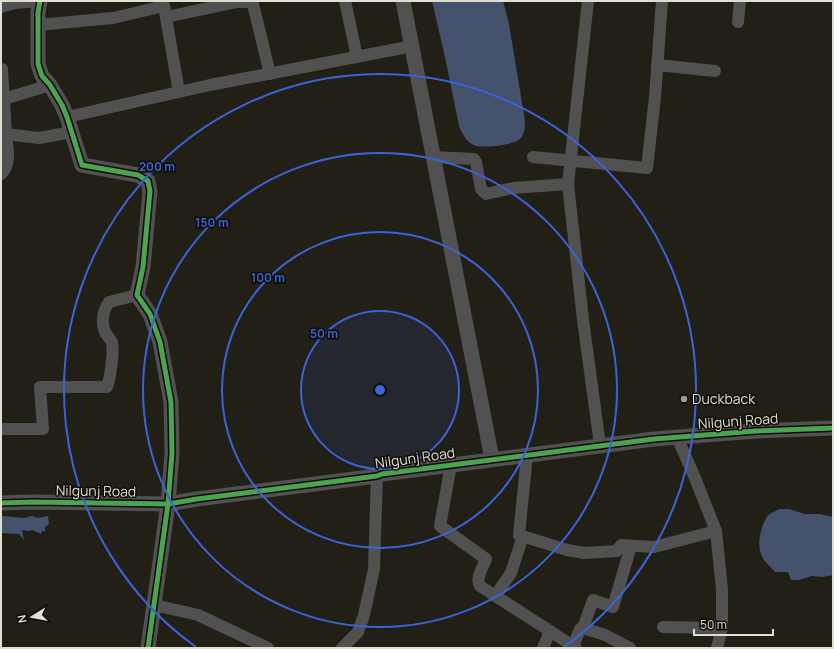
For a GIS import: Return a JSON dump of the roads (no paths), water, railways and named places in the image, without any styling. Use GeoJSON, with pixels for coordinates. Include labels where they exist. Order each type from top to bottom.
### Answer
{"type":"FeatureCollection","features":[{"type":"Feature","properties":{"kind":"street"},"geometry":{"type":"LineString","coordinates":[[1,7],[15,3],[39,1],[38,64],[42,76],[50,85],[62,105],[82,165],[138,175],[148,181],[150,191],[148,217],[143,267],[137,295],[150,314],[160,342],[171,402],[172,453],[168,504],[148,648]]}},
{"type":"Feature","properties":{"kind":"street"},"geometry":{"type":"LineString","coordinates":[[345,1],[356,57]]}},
{"type":"Feature","properties":{"kind":"street"},"geometry":{"type":"LineString","coordinates":[[403,1],[413,46],[433,157],[492,459]]}},
{"type":"Feature","properties":{"kind":"street"},"geometry":{"type":"LineString","coordinates":[[588,1],[568,184],[583,320],[600,445]]}},
{"type":"Feature","properties":{"kind":"street"},"geometry":{"type":"LineString","coordinates":[[533,157],[647,168],[662,1]]}},
{"type":"Feature","properties":{"kind":"street"},"geometry":{"type":"LineString","coordinates":[[738,22],[740,1]]}},
{"type":"Feature","properties":{"kind":"street"},"geometry":{"type":"LineString","coordinates":[[38,25],[113,18],[164,8],[250,2],[253,4],[270,74]]}},
{"type":"Feature","properties":{"kind":"street"},"geometry":{"type":"LineString","coordinates":[[164,8],[179,92]]}},
{"type":"Feature","properties":{"kind":"street"},"geometry":{"type":"LineString","coordinates":[[67,117],[179,92],[413,46]]}},
{"type":"Feature","properties":{"kind":"street"},"geometry":{"type":"LineString","coordinates":[[657,65],[715,71]]}},
{"type":"Feature","properties":{"kind":"street"},"geometry":{"type":"LineString","coordinates":[[1,66],[8,164],[1,174]]}},
{"type":"Feature","properties":{"kind":"street"},"geometry":{"type":"LineString","coordinates":[[4,99],[50,85]]}},
{"type":"Feature","properties":{"kind":"street"},"geometry":{"type":"LineString","coordinates":[[6,134],[39,138],[72,132]]}},
{"type":"Feature","properties":{"kind":"street"},"geometry":{"type":"LineString","coordinates":[[433,157],[474,159],[476,162],[481,189],[486,194],[513,188],[568,184]]}},
{"type":"Feature","properties":{"kind":"street"},"geometry":{"type":"LineString","coordinates":[[1,429],[43,429],[40,387],[107,387],[110,381],[112,344],[104,331],[104,311],[109,302],[137,295]]}},
{"type":"Feature","properties":{"kind":"street","name":"Nilgunj Road"},"geometry":{"type":"LineString","coordinates":[[1,503],[168,504],[600,445],[756,430],[833,428]]}},
{"type":"Feature","properties":{"kind":"street"},"geometry":{"type":"LineString","coordinates":[[677,437],[716,531],[722,589],[722,628],[717,648]]}},
{"type":"Feature","properties":{"kind":"street"},"geometry":{"type":"LineString","coordinates":[[527,455],[519,535],[567,550],[584,553],[616,551],[621,546],[654,547],[716,531]]}},
{"type":"Feature","properties":{"kind":"street"},"geometry":{"type":"LineString","coordinates":[[451,465],[440,526],[486,559],[478,578],[480,586],[574,647],[580,629],[583,628],[592,600],[613,607],[631,546]]}},
{"type":"Feature","properties":{"kind":"street"},"geometry":{"type":"LineString","coordinates":[[342,648],[358,632],[364,615],[374,569],[377,476]]}},
{"type":"Feature","properties":{"kind":"street"},"geometry":{"type":"LineString","coordinates":[[495,596],[511,573],[523,536]]}},
{"type":"Feature","properties":{"kind":"street"},"geometry":{"type":"LineString","coordinates":[[154,605],[198,615],[268,648]]}},
{"type":"Feature","properties":{"kind":"street"},"geometry":{"type":"LineString","coordinates":[[662,627],[722,628]]}},
{"type":"Feature","properties":{"kind":"street"},"geometry":{"type":"LineString","coordinates":[[583,628],[605,635],[630,648]]}},
{"type":"Feature","properties":{"kind":"street"},"geometry":{"type":"LineString","coordinates":[[543,648],[550,631]]}},
{"type":"Feature","properties":{"kind":"water"},"geometry":{"type":"Polygon","coordinates":[[[432,1],[503,1],[509,24],[525,121],[523,135],[517,141],[497,146],[483,147],[469,142],[463,134],[459,126],[432,1]]]}},
{"type":"Feature","properties":{"kind":"water"},"geometry":{"type":"Polygon","coordinates":[[[779,509],[789,509],[805,514],[820,514],[833,517],[833,575],[823,577],[812,576],[799,580],[791,580],[788,572],[775,572],[765,562],[761,555],[759,543],[761,532],[768,515],[779,509]]]}},
{"type":"Feature","properties":{"kind":"water"},"geometry":{"type":"Polygon","coordinates":[[[1,516],[25,518],[32,516],[38,518],[48,516],[49,524],[45,527],[45,531],[42,531],[41,534],[32,530],[22,530],[24,540],[19,534],[1,533],[1,516]]]}},
{"type":"Feature","properties":{"kind":"place","name":"Duckback"},"geometry":{"type":"Point","coordinates":[684,399]}}]}
